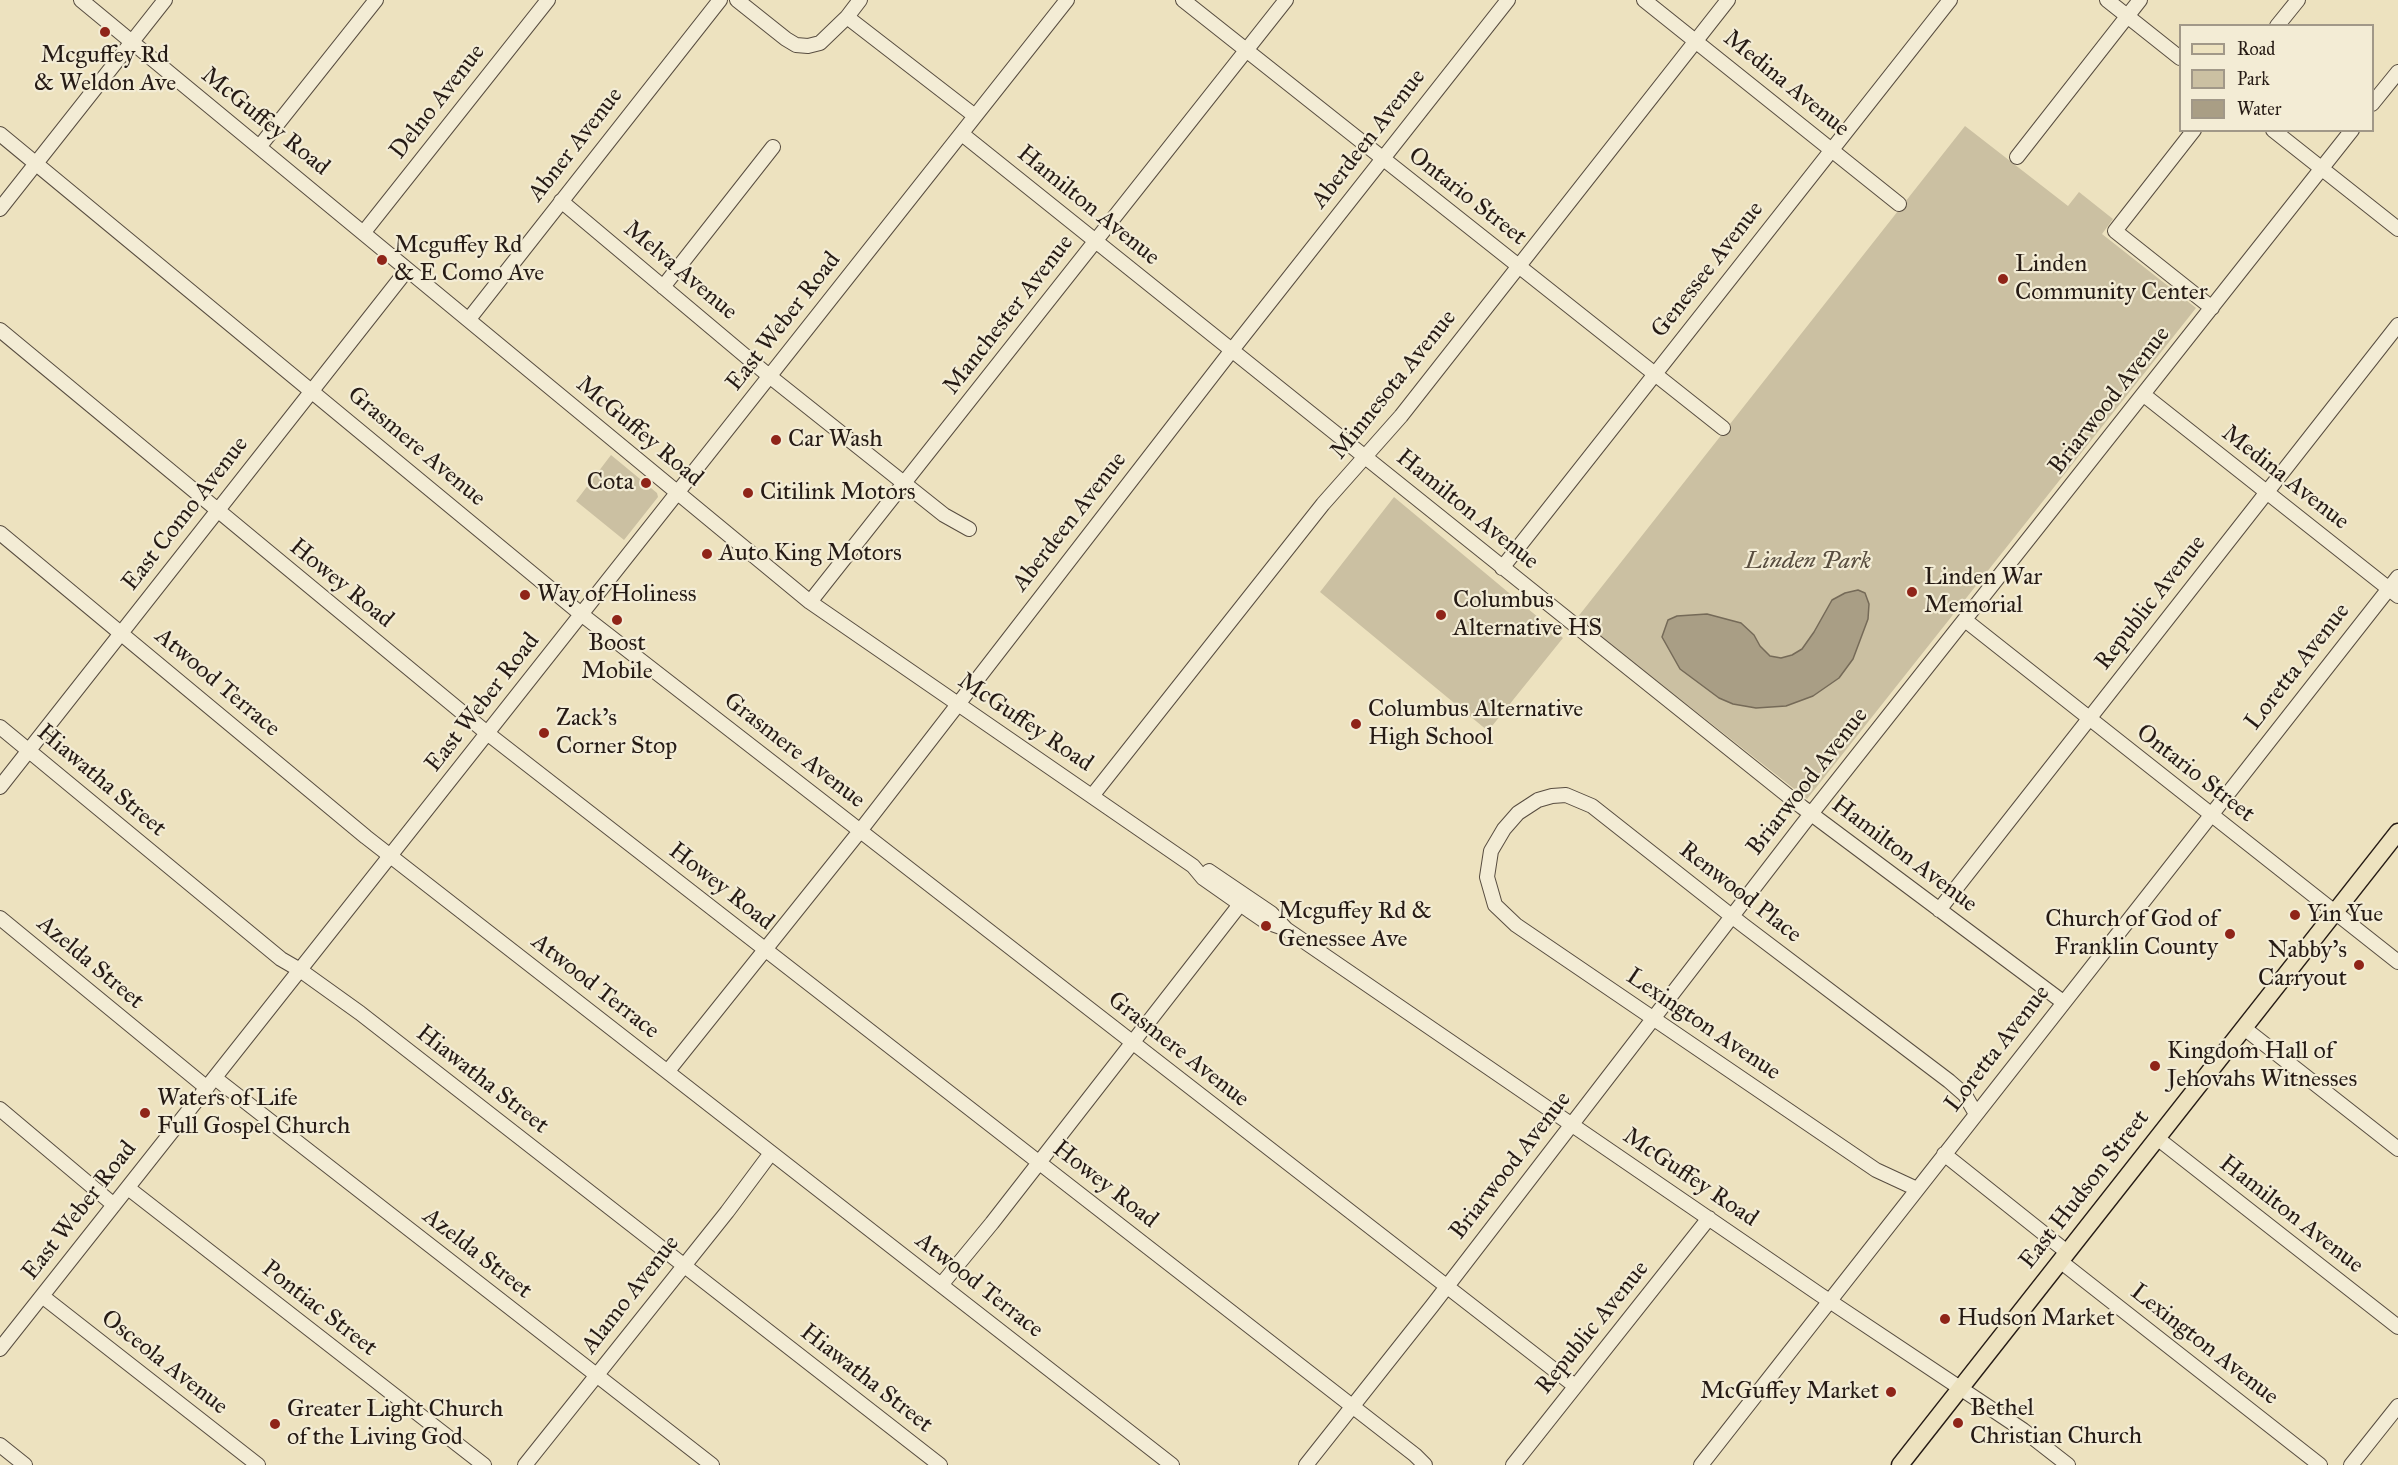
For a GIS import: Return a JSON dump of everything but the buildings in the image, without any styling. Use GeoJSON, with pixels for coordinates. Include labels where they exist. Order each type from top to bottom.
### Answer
{"type":"FeatureCollection","features":[{"type":"Feature","properties":{"kind":"main road","name":"East Hudson Street"},"geometry":{"type":"LineString","coordinates":[[1900,1465],[2398,832]]}},
{"type":"Feature","properties":{"kind":"street","name":"McGuffey Road"},"geometry":{"type":"LineString","coordinates":[[81,0],[810,602],[1193,866],[1203,878],[1244,900],[1266,922],[1286,929],[2023,1431],[2068,1465]]}},
{"type":"Feature","properties":{"kind":"street"},"geometry":{"type":"LineString","coordinates":[[0,209],[165,0]]}},
{"type":"Feature","properties":{"kind":"street"},"geometry":{"type":"LineString","coordinates":[[260,146],[375,0]]}},
{"type":"Feature","properties":{"kind":"street","name":"Delno Avenue"},"geometry":{"type":"LineString","coordinates":[[364,232],[548,0]]}},
{"type":"Feature","properties":{"kind":"street","name":"Abner Avenue"},"geometry":{"type":"LineString","coordinates":[[469,319],[720,0]]}},
{"type":"Feature","properties":{"kind":"street"},"geometry":{"type":"LineString","coordinates":[[737,0],[796,45],[808,46],[820,43],[860,0]]}},
{"type":"Feature","properties":{"kind":"street","name":"East Weber Road"},"geometry":{"type":"LineString","coordinates":[[0,1349],[1067,0]]}},
{"type":"Feature","properties":{"kind":"street","name":"Ontario Street"},"geometry":{"type":"LineString","coordinates":[[1184,0],[1723,428]]}},
{"type":"Feature","properties":{"kind":"street","name":"Manchester Avenue"},"geometry":{"type":"LineString","coordinates":[[810,602],[1286,0]]}},
{"type":"Feature","properties":{"kind":"street","name":"Aberdeen Avenue"},"geometry":{"type":"LineString","coordinates":[[668,1071],[860,831],[1232,350],[1508,0]]}},
{"type":"Feature","properties":{"kind":"street","name":"Medina Avenue"},"geometry":{"type":"LineString","coordinates":[[1644,0],[1899,204]]}},
{"type":"Feature","properties":{"kind":"street","name":"Minnesota Avenue"},"geometry":{"type":"LineString","coordinates":[[1092,796],[1323,504],[1365,458],[1518,267],[1728,0]]}},
{"type":"Feature","properties":{"kind":"street","name":"Genessee Avenue"},"geometry":{"type":"LineString","coordinates":[[1502,568],[1950,0]]}},
{"type":"Feature","properties":{"kind":"street"},"geometry":{"type":"LineString","coordinates":[[2107,0],[2179,56]]}},
{"type":"Feature","properties":{"kind":"street"},"geometry":{"type":"LineString","coordinates":[[2017,157],[2140,0]]}},
{"type":"Feature","properties":{"kind":"street"},"geometry":{"type":"LineString","coordinates":[[2279,24],[2298,0]]}},
{"type":"Feature","properties":{"kind":"street"},"geometry":{"type":"LineString","coordinates":[[847,16],[975,117]]}},
{"type":"Feature","properties":{"kind":"street"},"geometry":{"type":"LineString","coordinates":[[2374,103],[2398,72]]}},
{"type":"Feature","properties":{"kind":"street"},"geometry":{"type":"LineString","coordinates":[[2192,132],[2115,231],[2212,308]]}},
{"type":"Feature","properties":{"kind":"street"},"geometry":{"type":"LineString","coordinates":[[2275,132],[2398,230]]}},
{"type":"Feature","properties":{"kind":"street","name":"Briarwood Avenue"},"geometry":{"type":"LineString","coordinates":[[1306,1465],[1811,814],[2350,132]]}},
{"type":"Feature","properties":{"kind":"street","name":"Grasmere Avenue"},"geometry":{"type":"LineString","coordinates":[[0,134],[581,614],[1575,1386]]}},
{"type":"Feature","properties":{"kind":"street","name":"Hamilton Avenue"},"geometry":{"type":"LineString","coordinates":[[962,134],[1811,814],[2063,1002]]}},
{"type":"Feature","properties":{"kind":"street"},"geometry":{"type":"LineString","coordinates":[[663,286],[773,147]]}},
{"type":"Feature","properties":{"kind":"street","name":"Melva Avenue"},"geometry":{"type":"LineString","coordinates":[[561,201],[770,376],[945,515],[969,529]]}},
{"type":"Feature","properties":{"kind":"street","name":"East Como Avenue"},"geometry":{"type":"LineString","coordinates":[[0,787],[407,270]]}},
{"type":"Feature","properties":{"kind":"street","name":"Republic Avenue"},"geometry":{"type":"LineString","coordinates":[[1939,910],[2398,325]]}},
{"type":"Feature","properties":{"kind":"street","name":"Howey Road"},"geometry":{"type":"LineString","coordinates":[[0,330],[487,734],[1425,1465]]}},
{"type":"Feature","properties":{"kind":"street","name":"Medina Avenue"},"geometry":{"type":"LineString","coordinates":[[2144,395],[2393,592]]}},
{"type":"Feature","properties":{"kind":"street","name":"Atwood Terrace"},"geometry":{"type":"LineString","coordinates":[[0,533],[391,855],[1172,1465]]}},
{"type":"Feature","properties":{"kind":"street","name":"Loretta Avenue"},"geometry":{"type":"LineString","coordinates":[[1701,1465],[2211,814],[2393,592],[2398,577]]}},
{"type":"Feature","properties":{"kind":"street","name":"Ontario Street"},"geometry":{"type":"LineString","coordinates":[[1965,620],[2398,962]]}},
{"type":"Feature","properties":{"kind":"street","name":"Hiawatha Street"},"geometry":{"type":"LineString","coordinates":[[0,727],[281,960],[300,970],[360,1013],[940,1465]]}},
{"type":"Feature","properties":{"kind":"street","name":"Renwood Place"},"geometry":{"type":"LineString","coordinates":[[1487,876],[1491,851],[1504,829],[1518,813],[1538,800],[1552,795],[1566,795],[1592,806],[1732,917],[1949,1081],[1965,1095],[1976,1114]]}},
{"type":"Feature","properties":{"kind":"street","name":"Lexington Avenue"},"geometry":{"type":"LineString","coordinates":[[1487,876],[1495,905],[1516,925],[1876,1170],[1917,1189]]}},
{"type":"Feature","properties":{"kind":"street"},"geometry":{"type":"LineString","coordinates":[[941,1285],[1244,900]]}},
{"type":"Feature","properties":{"kind":"street","name":"Azelda Street"},"geometry":{"type":"LineString","coordinates":[[0,918],[211,1083],[712,1465]]}},
{"type":"Feature","properties":{"kind":"street"},"geometry":{"type":"LineString","coordinates":[[2244,1028],[2398,1149]]}},
{"type":"Feature","properties":{"kind":"street"},"geometry":{"type":"LineString","coordinates":[[0,1109],[114,1205]]}},
{"type":"Feature","properties":{"kind":"street","name":"Hamilton Avenue"},"geometry":{"type":"LineString","coordinates":[[2157,1138],[2398,1327]]}},
{"type":"Feature","properties":{"kind":"street","name":"Alamo Avenue"},"geometry":{"type":"LineString","coordinates":[[525,1465],[727,1212],[771,1153]]}},
{"type":"Feature","properties":{"kind":"street","name":"Lexington Avenue"},"geometry":{"type":"LineString","coordinates":[[1944,1154],[2064,1257],[2320,1465]]}},
{"type":"Feature","properties":{"kind":"street","name":"Pontiac Street"},"geometry":{"type":"LineString","coordinates":[[128,1188],[484,1465]]}},
{"type":"Feature","properties":{"kind":"street","name":"Republic Avenue"},"geometry":{"type":"LineString","coordinates":[[1512,1465],[1709,1218]]}},
{"type":"Feature","properties":{"kind":"street","name":"Osceola Avenue"},"geometry":{"type":"LineString","coordinates":[[42,1296],[258,1465]]}},
{"type":"Feature","properties":{"kind":"street"},"geometry":{"type":"LineString","coordinates":[[2351,1465],[2398,1406]]}},
{"type":"Feature","properties":{"kind":"street"},"geometry":{"type":"LineString","coordinates":[[0,1445],[25,1465]]}},
{"type":"Feature","properties":{"kind":"green space","name":"Linden Park"},"geometry":{"type":"Polygon","coordinates":[[[1965,126],[2068,206],[2079,192],[2113,219],[2102,234],[2196,308],[1807,799],[1577,618],[1965,126]]]}},
{"type":"Feature","properties":{"kind":"green space"},"geometry":{"type":"Polygon","coordinates":[[[611,455],[657,493],[658,497],[624,540],[576,501],[611,455]]]}},
{"type":"Feature","properties":{"kind":"green space","name":"Columbus Alternative HS"},"geometry":{"type":"Polygon","coordinates":[[[1394,497],[1563,638],[1488,731],[1320,592],[1394,497]]]}},
{"type":"Feature","properties":{"kind":"water"},"geometry":{"type":"Polygon","coordinates":[[[1858,590],[1865,593],[1869,604],[1868,619],[1853,659],[1839,678],[1813,696],[1786,706],[1756,708],[1733,704],[1719,698],[1680,669],[1662,637],[1668,620],[1677,616],[1707,614],[1741,623],[1754,635],[1760,646],[1770,656],[1781,658],[1802,649],[1832,600],[1845,593],[1858,590]]]}},
{"type":"Feature","properties":{"kind":"place","name":"Mcguffey Rd & Weldon Ave"},"geometry":{"type":"Point","coordinates":[105,32]}},
{"type":"Feature","properties":{"kind":"place","name":"Mcguffey Rd & E Como Ave"},"geometry":{"type":"Point","coordinates":[382,260]}},
{"type":"Feature","properties":{"kind":"place","name":"Linden Community Center"},"geometry":{"type":"Point","coordinates":[2003,279]}},
{"type":"Feature","properties":{"kind":"place","name":"Car Wash"},"geometry":{"type":"Point","coordinates":[776,440]}},
{"type":"Feature","properties":{"kind":"place","name":"Cota"},"geometry":{"type":"Point","coordinates":[646,483]}},
{"type":"Feature","properties":{"kind":"place","name":"Citilink Motors"},"geometry":{"type":"Point","coordinates":[748,493]}},
{"type":"Feature","properties":{"kind":"place","name":"Auto King Motors"},"geometry":{"type":"Point","coordinates":[707,554]}},
{"type":"Feature","properties":{"kind":"place","name":"Linden War Memorial"},"geometry":{"type":"Point","coordinates":[1912,592]}},
{"type":"Feature","properties":{"kind":"place","name":"Way of Holiness"},"geometry":{"type":"Point","coordinates":[525,595]}},
{"type":"Feature","properties":{"kind":"place","name":"Columbus Alternative HS"},"geometry":{"type":"Point","coordinates":[1441,615]}},
{"type":"Feature","properties":{"kind":"place","name":"Boost Mobile"},"geometry":{"type":"Point","coordinates":[617,620]}},
{"type":"Feature","properties":{"kind":"place","name":"Columbus Alternative High School"},"geometry":{"type":"Point","coordinates":[1356,724]}},
{"type":"Feature","properties":{"kind":"place","name":"Zack's Corner Stop"},"geometry":{"type":"Point","coordinates":[544,733]}},
{"type":"Feature","properties":{"kind":"place","name":"Yin Yue"},"geometry":{"type":"Point","coordinates":[2295,915]}},
{"type":"Feature","properties":{"kind":"place","name":"Mcguffey Rd & Genessee Ave"},"geometry":{"type":"Point","coordinates":[1266,926]}},
{"type":"Feature","properties":{"kind":"place","name":"Church of God of Franklin County"},"geometry":{"type":"Point","coordinates":[2230,934]}},
{"type":"Feature","properties":{"kind":"place","name":"Nabby's Carryout"},"geometry":{"type":"Point","coordinates":[2359,965]}},
{"type":"Feature","properties":{"kind":"place","name":"Kingdom Hall of Jehovahs Witnesses"},"geometry":{"type":"Point","coordinates":[2155,1066]}},
{"type":"Feature","properties":{"kind":"place","name":"Waters of Life Full Gospel Church"},"geometry":{"type":"Point","coordinates":[145,1113]}},
{"type":"Feature","properties":{"kind":"place","name":"Hudson Market"},"geometry":{"type":"Point","coordinates":[1945,1319]}},
{"type":"Feature","properties":{"kind":"place","name":"McGuffey Market"},"geometry":{"type":"Point","coordinates":[1891,1392]}},
{"type":"Feature","properties":{"kind":"place","name":"Bethel Christian Church"},"geometry":{"type":"Point","coordinates":[1958,1423]}},
{"type":"Feature","properties":{"kind":"place","name":"Greater Light Church of the Living God"},"geometry":{"type":"Point","coordinates":[275,1424]}}]}
